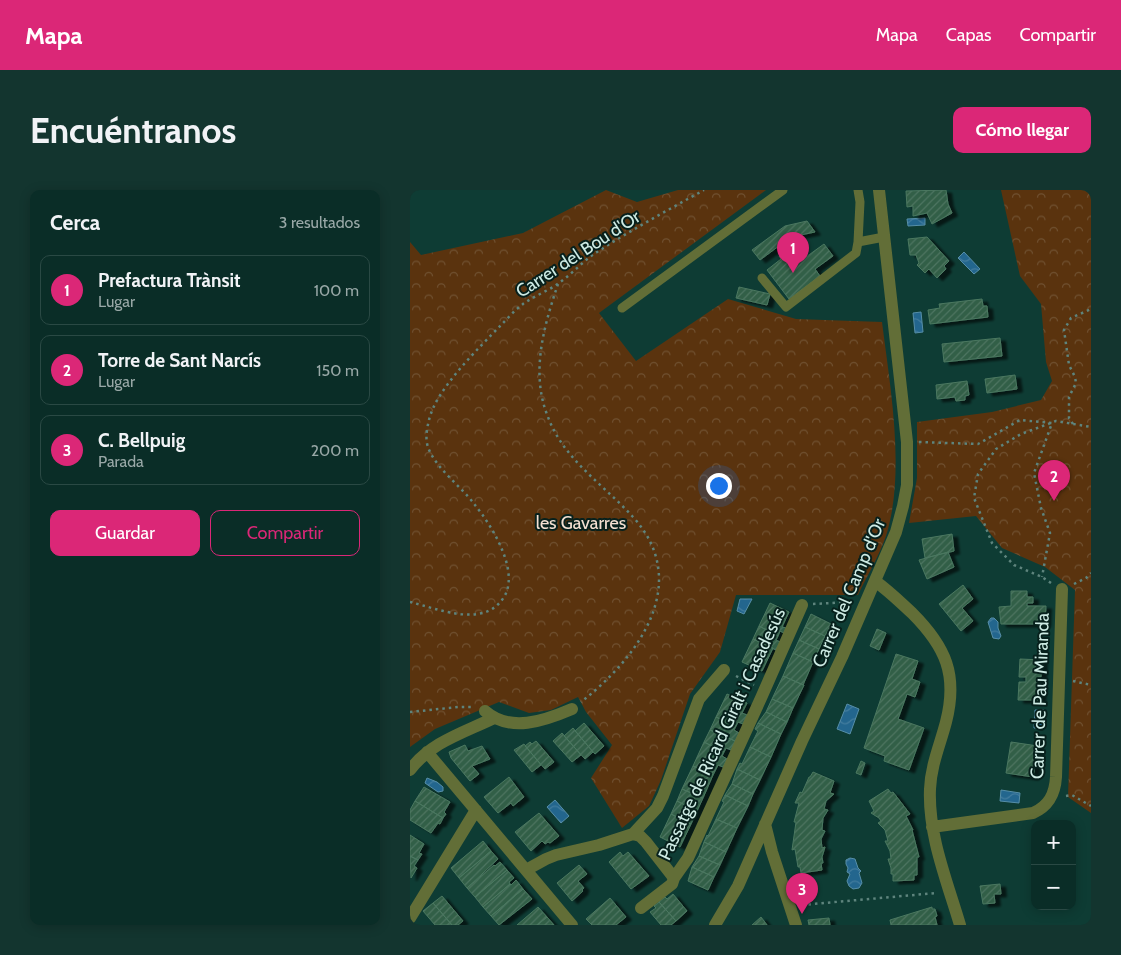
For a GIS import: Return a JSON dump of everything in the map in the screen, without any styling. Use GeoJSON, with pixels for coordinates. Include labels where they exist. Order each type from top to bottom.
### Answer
{"type":"FeatureCollection","features":[{"type":"Feature","properties":{"kind":"street","name":"Carrer del Camp d'Or"},"geometry":{"type":"LineString","coordinates":[[715,925],[738,886],[867,601],[896,532],[903,506],[906,485],[907,442],[879,190]]}},
{"type":"Feature","properties":{"kind":"street"},"geometry":{"type":"LineString","coordinates":[[875,581],[890,592],[929,630],[943,653],[951,679],[949,709],[931,772],[930,798],[932,828],[960,925]]}},
{"type":"Feature","properties":{"kind":"street","name":"Carrer de Pau Miranda"},"geometry":{"type":"LineString","coordinates":[[932,828],[1033,814],[1046,806],[1052,797],[1056,777],[1062,589]]}},
{"type":"Feature","properties":{"kind":"street","name":"Passatge de Ricard Giralt i Casadesús"},"geometry":{"type":"LineString","coordinates":[[641,908],[672,884],[688,858],[802,605]]}},
{"type":"Feature","properties":{"kind":"street","name":"Passatge de Ricard Giralt i Casadesús"},"geometry":{"type":"LineString","coordinates":[[526,870],[546,858],[599,845],[633,834],[657,808],[664,796],[699,699],[724,670]]}},
{"type":"Feature","properties":{"kind":"street"},"geometry":{"type":"LineString","coordinates":[[410,770],[427,752],[489,714],[504,722],[523,723],[552,717],[572,709]]}},
{"type":"Feature","properties":{"kind":"street"},"geometry":{"type":"LineString","coordinates":[[427,752],[572,925]]}},
{"type":"Feature","properties":{"kind":"street"},"geometry":{"type":"LineString","coordinates":[[410,918],[476,810]]}},
{"type":"Feature","properties":{"kind":"street"},"geometry":{"type":"LineString","coordinates":[[765,824],[772,852],[796,925]]}},
{"type":"Feature","properties":{"kind":"street","name":"Passatge de Ricard Giralt i Casadesús"},"geometry":{"type":"LineString","coordinates":[[633,834],[640,836],[646,842],[674,878]]}},
{"type":"Feature","properties":{"kind":"lane"},"geometry":{"type":"LineString","coordinates":[[622,308],[783,190]]}},
{"type":"Feature","properties":{"kind":"lane"},"geometry":{"type":"LineString","coordinates":[[762,278],[786,308],[856,252],[860,202],[858,190]]}},
{"type":"Feature","properties":{"kind":"lane"},"geometry":{"type":"LineString","coordinates":[[858,242],[884,237]]}},
{"type":"Feature","properties":{"kind":"path","name":"Carrer del Bou d'Or"},"geometry":{"type":"LineString","coordinates":[[410,602],[469,615],[479,615],[497,606],[507,591],[510,577],[500,545],[475,504],[443,470],[428,448],[429,419],[438,400],[456,374],[479,347],[522,304],[558,284],[595,253],[704,190]]}},
{"type":"Feature","properties":{"kind":"path"},"geometry":{"type":"LineString","coordinates":[[558,284],[544,331],[540,364],[540,380],[547,416],[564,447],[576,463],[618,501],[645,532],[657,557],[659,569],[659,588],[655,607],[640,638],[624,661],[600,687],[572,709]]}},
{"type":"Feature","properties":{"kind":"path"},"geometry":{"type":"LineString","coordinates":[[1073,424],[1069,418],[1069,398],[1076,383],[1075,377],[1068,365],[1064,330],[1071,318],[1091,310]]}},
{"type":"Feature","properties":{"kind":"path"},"geometry":{"type":"LineString","coordinates":[[907,442],[978,444],[1020,420],[1052,423]]}},
{"type":"Feature","properties":{"kind":"path"},"geometry":{"type":"LineString","coordinates":[[1091,427],[1056,422],[1020,434],[996,449],[978,474],[974,498],[992,542],[1014,565],[1042,577],[1062,589],[1086,578],[1091,573]]}},
{"type":"Feature","properties":{"kind":"path"},"geometry":{"type":"LineString","coordinates":[[1042,577],[1050,534],[1034,473],[1052,423]]}},
{"type":"Feature","properties":{"kind":"path"},"geometry":{"type":"LineString","coordinates":[[802,605],[867,601]]}},
{"type":"Feature","properties":{"kind":"path"},"geometry":{"type":"LineString","coordinates":[[724,670],[765,690]]}},
{"type":"Feature","properties":{"kind":"path"},"geometry":{"type":"LineString","coordinates":[[1059,679],[1091,685]]}},
{"type":"Feature","properties":{"kind":"path"},"geometry":{"type":"LineString","coordinates":[[410,712],[478,707],[489,714]]}},
{"type":"Feature","properties":{"kind":"path"},"geometry":{"type":"LineString","coordinates":[[1052,797],[1072,795],[1091,806]]}},
{"type":"Feature","properties":{"kind":"path"},"geometry":{"type":"LineString","coordinates":[[790,906],[950,891]]}},
{"type":"Feature","properties":{"kind":"green space","name":"les Gavarres"},"geometry":{"type":"Polygon","coordinates":[[[606,190],[637,202],[678,190],[766,190],[599,313],[636,361],[728,299],[796,319],[882,322],[892,401],[896,457],[892,511],[886,536],[858,595],[736,595],[720,652],[690,694],[661,780],[649,806],[622,828],[591,778],[612,745],[586,712],[578,697],[551,710],[529,713],[499,702],[435,729],[410,747],[410,242],[421,255],[523,233],[606,190]]]}},
{"type":"Feature","properties":{"kind":"green space"},"geometry":{"type":"Polygon","coordinates":[[[1001,190],[1091,190],[1091,813],[1068,797],[1075,590],[1045,567],[1002,548],[976,516],[909,523],[917,478],[917,422],[992,412],[1041,400],[1052,381],[1046,362],[1041,304],[1020,276],[1001,190]]]}},
{"type":"Feature","properties":{"kind":"water"},"geometry":{"type":"Polygon","coordinates":[[[925,218],[925,225],[908,226],[907,219],[925,218]]]}},
{"type":"Feature","properties":{"kind":"water"},"geometry":{"type":"Polygon","coordinates":[[[964,252],[980,269],[974,274],[958,258],[964,252]]]}},
{"type":"Feature","properties":{"kind":"water"},"geometry":{"type":"Polygon","coordinates":[[[921,312],[923,332],[915,333],[913,313],[921,312]]]}},
{"type":"Feature","properties":{"kind":"water"},"geometry":{"type":"Polygon","coordinates":[[[740,599],[752,599],[744,614],[737,611],[740,599]]]}},
{"type":"Feature","properties":{"kind":"water"},"geometry":{"type":"Polygon","coordinates":[[[991,618],[998,622],[1001,636],[999,639],[993,638],[988,622],[991,618]]]}},
{"type":"Feature","properties":{"kind":"water"},"geometry":{"type":"Polygon","coordinates":[[[847,704],[859,709],[850,734],[837,729],[847,704]]]}},
{"type":"Feature","properties":{"kind":"water"},"geometry":{"type":"Polygon","coordinates":[[[1035,710],[1044,710],[1043,728],[1034,728],[1035,710]]]}},
{"type":"Feature","properties":{"kind":"water"},"geometry":{"type":"Polygon","coordinates":[[[427,778],[437,782],[443,787],[443,791],[438,792],[425,783],[427,778]]]}},
{"type":"Feature","properties":{"kind":"water"},"geometry":{"type":"Polygon","coordinates":[[[1001,790],[1020,793],[1019,803],[1000,801],[1001,790]]]}},
{"type":"Feature","properties":{"kind":"water"},"geometry":{"type":"Polygon","coordinates":[[[555,800],[569,816],[561,823],[547,807],[555,800]]]}},
{"type":"Feature","properties":{"kind":"water"},"geometry":{"type":"Polygon","coordinates":[[[850,858],[855,859],[861,871],[859,873],[862,883],[859,888],[853,889],[847,881],[850,874],[847,872],[846,860],[850,858]]]}},
{"type":"Feature","properties":{"kind":"building"},"geometry":{"type":"Polygon","coordinates":[[[946,190],[948,204],[952,213],[932,224],[927,213],[913,216],[913,206],[907,207],[906,191],[946,190]]]}},
{"type":"Feature","properties":{"kind":"building"},"geometry":{"type":"Polygon","coordinates":[[[807,221],[815,232],[791,237],[760,260],[752,250],[785,226],[807,221]]]}},
{"type":"Feature","properties":{"kind":"building"},"geometry":{"type":"Polygon","coordinates":[[[927,237],[949,261],[944,266],[946,269],[937,278],[929,269],[925,273],[917,265],[919,263],[916,255],[910,255],[908,239],[927,237]]]}},
{"type":"Feature","properties":{"kind":"building"},"geometry":{"type":"Polygon","coordinates":[[[824,244],[833,256],[815,269],[820,276],[789,299],[767,270],[781,259],[779,256],[792,247],[799,257],[804,254],[806,257],[824,244]]]}},
{"type":"Feature","properties":{"kind":"building"},"geometry":{"type":"Polygon","coordinates":[[[739,287],[770,294],[767,305],[736,298],[739,287]]]}},
{"type":"Feature","properties":{"kind":"building"},"geometry":{"type":"Polygon","coordinates":[[[982,299],[983,306],[987,306],[988,317],[930,324],[928,310],[940,308],[939,304],[982,299]]]}},
{"type":"Feature","properties":{"kind":"building"},"geometry":{"type":"Polygon","coordinates":[[[1000,338],[1002,356],[944,362],[942,344],[1000,338]]]}},
{"type":"Feature","properties":{"kind":"building"},"geometry":{"type":"Polygon","coordinates":[[[1015,375],[1017,389],[987,393],[985,379],[1015,375]]]}},
{"type":"Feature","properties":{"kind":"building"},"geometry":{"type":"Polygon","coordinates":[[[967,381],[969,395],[965,396],[965,400],[956,401],[955,397],[937,399],[936,385],[967,381]]]}},
{"type":"Feature","properties":{"kind":"building"},"geometry":{"type":"Polygon","coordinates":[[[952,534],[954,551],[925,558],[922,539],[952,534]]]}},
{"type":"Feature","properties":{"kind":"building"},"geometry":{"type":"Polygon","coordinates":[[[948,552],[954,567],[927,579],[919,560],[948,552]]]}},
{"type":"Feature","properties":{"kind":"building"},"geometry":{"type":"Polygon","coordinates":[[[963,585],[973,599],[962,608],[973,621],[961,631],[939,604],[963,585]]]}},
{"type":"Feature","properties":{"kind":"building"},"geometry":{"type":"Polygon","coordinates":[[[1011,591],[1027,591],[1027,597],[1033,597],[1033,603],[1027,603],[1027,606],[1046,606],[1045,624],[1001,624],[999,607],[1011,606],[1011,591]]]}},
{"type":"Feature","properties":{"kind":"building"},"geometry":{"type":"Polygon","coordinates":[[[770,603],[789,612],[782,627],[786,628],[784,633],[780,631],[778,636],[759,626],[770,603]]]}},
{"type":"Feature","properties":{"kind":"building"},"geometry":{"type":"Polygon","coordinates":[[[811,614],[831,624],[825,636],[805,627],[811,614]]]}},
{"type":"Feature","properties":{"kind":"building"},"geometry":{"type":"Polygon","coordinates":[[[759,626],[778,636],[776,640],[780,642],[776,650],[753,639],[759,626]]]}},
{"type":"Feature","properties":{"kind":"building"},"geometry":{"type":"Polygon","coordinates":[[[805,627],[825,636],[819,649],[799,640],[805,627]]]}},
{"type":"Feature","properties":{"kind":"building"},"geometry":{"type":"Polygon","coordinates":[[[877,629],[886,633],[879,650],[870,646],[877,629]]]}},
{"type":"Feature","properties":{"kind":"building"},"geometry":{"type":"Polygon","coordinates":[[[753,639],[773,648],[762,671],[742,662],[753,639]]]}},
{"type":"Feature","properties":{"kind":"building"},"geometry":{"type":"Polygon","coordinates":[[[799,640],[819,649],[813,662],[793,653],[799,640]]]}},
{"type":"Feature","properties":{"kind":"building"},"geometry":{"type":"Polygon","coordinates":[[[793,653],[813,662],[803,685],[783,676],[793,653]]]}},
{"type":"Feature","properties":{"kind":"building"},"geometry":{"type":"Polygon","coordinates":[[[896,654],[918,661],[912,679],[920,682],[915,697],[907,694],[898,719],[924,728],[909,770],[884,761],[885,756],[864,748],[896,654]]]}},
{"type":"Feature","properties":{"kind":"building"},"geometry":{"type":"Polygon","coordinates":[[[1020,659],[1042,660],[1041,677],[1038,677],[1038,683],[1041,683],[1040,700],[1018,700],[1019,682],[1026,682],[1026,677],[1019,677],[1020,659]]]}},
{"type":"Feature","properties":{"kind":"building"},"geometry":{"type":"Polygon","coordinates":[[[783,676],[804,685],[793,708],[772,699],[783,676]]]}},
{"type":"Feature","properties":{"kind":"building"},"geometry":{"type":"Polygon","coordinates":[[[727,694],[747,703],[742,713],[747,715],[743,724],[738,722],[736,726],[716,717],[727,694]]]}},
{"type":"Feature","properties":{"kind":"building"},"geometry":{"type":"Polygon","coordinates":[[[772,699],[793,708],[787,722],[766,712],[772,699]]]}},
{"type":"Feature","properties":{"kind":"building"},"geometry":{"type":"Polygon","coordinates":[[[766,712],[787,722],[781,734],[758,723],[766,712]]]}},
{"type":"Feature","properties":{"kind":"building"},"geometry":{"type":"Polygon","coordinates":[[[716,717],[736,726],[734,730],[739,733],[735,741],[710,730],[716,717]]]}},
{"type":"Feature","properties":{"kind":"building"},"geometry":{"type":"Polygon","coordinates":[[[584,723],[604,746],[595,754],[575,731],[584,723]]]}},
{"type":"Feature","properties":{"kind":"building"},"geometry":{"type":"Polygon","coordinates":[[[758,723],[781,734],[771,757],[750,747],[758,731],[755,729],[758,723]]]}},
{"type":"Feature","properties":{"kind":"building"},"geometry":{"type":"Polygon","coordinates":[[[573,728],[593,752],[585,759],[564,736],[573,728]]]}},
{"type":"Feature","properties":{"kind":"building"},"geometry":{"type":"Polygon","coordinates":[[[710,730],[735,741],[731,750],[726,748],[724,752],[704,742],[710,730]]]}},
{"type":"Feature","properties":{"kind":"building"},"geometry":{"type":"Polygon","coordinates":[[[562,733],[581,755],[572,762],[553,741],[562,733]]]}},
{"type":"Feature","properties":{"kind":"building"},"geometry":{"type":"Polygon","coordinates":[[[536,741],[554,762],[545,769],[525,746],[530,742],[532,744],[536,741]]]}},
{"type":"Feature","properties":{"kind":"building"},"geometry":{"type":"Polygon","coordinates":[[[704,742],[724,752],[722,756],[727,759],[723,767],[718,765],[713,775],[693,766],[704,742]]]}},
{"type":"Feature","properties":{"kind":"building"},"geometry":{"type":"Polygon","coordinates":[[[1011,742],[1038,746],[1033,777],[1006,773],[1011,742]]]}},
{"type":"Feature","properties":{"kind":"building"},"geometry":{"type":"Polygon","coordinates":[[[524,744],[541,765],[532,772],[514,750],[524,744]]]}},
{"type":"Feature","properties":{"kind":"building"},"geometry":{"type":"Polygon","coordinates":[[[465,745],[468,751],[482,746],[490,759],[472,766],[479,774],[470,781],[451,758],[449,752],[465,745]]]}},
{"type":"Feature","properties":{"kind":"building"},"geometry":{"type":"Polygon","coordinates":[[[750,747],[771,757],[760,780],[737,769],[740,763],[742,764],[750,747]]]}},
{"type":"Feature","properties":{"kind":"building"},"geometry":{"type":"Polygon","coordinates":[[[861,761],[865,763],[861,775],[856,773],[861,761]]]}},
{"type":"Feature","properties":{"kind":"building"},"geometry":{"type":"Polygon","coordinates":[[[693,766],[713,775],[703,798],[682,789],[693,766]]]}},
{"type":"Feature","properties":{"kind":"building"},"geometry":{"type":"Polygon","coordinates":[[[737,769],[760,780],[753,794],[732,784],[737,769]]]}},
{"type":"Feature","properties":{"kind":"building"},"geometry":{"type":"Polygon","coordinates":[[[813,772],[834,781],[830,793],[834,794],[826,801],[824,809],[828,810],[823,818],[822,830],[825,831],[821,839],[822,848],[825,847],[822,857],[823,863],[821,863],[822,870],[801,873],[795,849],[792,850],[796,822],[794,822],[799,803],[795,803],[813,772]]]}},
{"type":"Feature","properties":{"kind":"building"},"geometry":{"type":"Polygon","coordinates":[[[509,777],[524,797],[513,806],[511,803],[498,813],[484,797],[509,777]]]}},
{"type":"Feature","properties":{"kind":"building"},"geometry":{"type":"Polygon","coordinates":[[[732,784],[753,794],[748,806],[725,795],[732,784]]]}},
{"type":"Feature","properties":{"kind":"building"},"geometry":{"type":"Polygon","coordinates":[[[424,787],[450,802],[443,818],[415,801],[424,787]]]}},
{"type":"Feature","properties":{"kind":"building"},"geometry":{"type":"Polygon","coordinates":[[[682,789],[703,798],[697,811],[677,801],[682,789]]]}},
{"type":"Feature","properties":{"kind":"building"},"geometry":{"type":"Polygon","coordinates":[[[888,789],[891,793],[893,792],[910,814],[906,816],[913,830],[919,857],[917,857],[917,875],[914,875],[914,880],[893,881],[893,874],[891,874],[888,859],[891,859],[890,851],[885,841],[888,841],[885,830],[878,823],[881,821],[879,818],[871,813],[874,811],[869,801],[888,789]]]}},
{"type":"Feature","properties":{"kind":"building"},"geometry":{"type":"Polygon","coordinates":[[[725,795],[748,806],[737,828],[716,819],[724,802],[722,801],[725,795]]]}},
{"type":"Feature","properties":{"kind":"building"},"geometry":{"type":"Polygon","coordinates":[[[415,801],[443,818],[431,833],[410,820],[410,810],[415,801]]]}},
{"type":"Feature","properties":{"kind":"building"},"geometry":{"type":"Polygon","coordinates":[[[677,801],[697,811],[691,824],[671,814],[677,801]]]}},
{"type":"Feature","properties":{"kind":"building"},"geometry":{"type":"Polygon","coordinates":[[[539,813],[559,836],[550,843],[545,844],[542,841],[531,851],[515,832],[539,813]]]}},
{"type":"Feature","properties":{"kind":"building"},"geometry":{"type":"Polygon","coordinates":[[[671,814],[691,824],[680,847],[660,837],[671,814]]]}},
{"type":"Feature","properties":{"kind":"building"},"geometry":{"type":"Polygon","coordinates":[[[716,819],[737,828],[726,852],[704,842],[716,819]]]}},
{"type":"Feature","properties":{"kind":"building"},"geometry":{"type":"Polygon","coordinates":[[[410,835],[424,844],[419,853],[422,854],[418,860],[410,856],[410,835]]]}},
{"type":"Feature","properties":{"kind":"building"},"geometry":{"type":"Polygon","coordinates":[[[483,841],[491,851],[459,878],[451,868],[483,841]]]}},
{"type":"Feature","properties":{"kind":"building"},"geometry":{"type":"Polygon","coordinates":[[[704,842],[726,852],[720,865],[699,856],[704,842]]]}},
{"type":"Feature","properties":{"kind":"building"},"geometry":{"type":"Polygon","coordinates":[[[491,851],[498,859],[467,888],[459,878],[491,851]]]}},
{"type":"Feature","properties":{"kind":"building"},"geometry":{"type":"Polygon","coordinates":[[[620,852],[623,856],[628,852],[649,876],[631,889],[609,862],[620,852]]]}},
{"type":"Feature","properties":{"kind":"building"},"geometry":{"type":"Polygon","coordinates":[[[410,856],[418,860],[414,866],[417,868],[411,878],[410,856]]]}},
{"type":"Feature","properties":{"kind":"building"},"geometry":{"type":"Polygon","coordinates":[[[699,856],[720,865],[714,877],[692,867],[699,856]]]}},
{"type":"Feature","properties":{"kind":"building"},"geometry":{"type":"Polygon","coordinates":[[[500,862],[507,870],[475,897],[467,888],[500,862]]]}},
{"type":"Feature","properties":{"kind":"building"},"geometry":{"type":"Polygon","coordinates":[[[579,865],[587,874],[578,881],[584,888],[583,891],[572,901],[557,883],[579,865]]]}},
{"type":"Feature","properties":{"kind":"building"},"geometry":{"type":"Polygon","coordinates":[[[692,867],[714,877],[708,890],[688,881],[692,867]]]}},
{"type":"Feature","properties":{"kind":"building"},"geometry":{"type":"Polygon","coordinates":[[[507,870],[514,878],[509,882],[510,884],[483,907],[475,897],[507,870]]]}},
{"type":"Feature","properties":{"kind":"building"},"geometry":{"type":"Polygon","coordinates":[[[516,880],[523,889],[491,916],[483,907],[516,880]]]}},
{"type":"Feature","properties":{"kind":"building"},"geometry":{"type":"Polygon","coordinates":[[[1000,884],[1001,894],[994,894],[995,903],[983,904],[980,886],[1000,884]]]}},
{"type":"Feature","properties":{"kind":"building"},"geometry":{"type":"Polygon","coordinates":[[[523,889],[532,899],[499,925],[491,916],[523,889]]]}},
{"type":"Feature","properties":{"kind":"building"},"geometry":{"type":"Polygon","coordinates":[[[673,894],[687,911],[676,921],[659,902],[673,894]]]}},
{"type":"Feature","properties":{"kind":"building"},"geometry":{"type":"Polygon","coordinates":[[[442,896],[463,921],[458,925],[452,925],[433,903],[442,896]]]}},
{"type":"Feature","properties":{"kind":"building"},"geometry":{"type":"Polygon","coordinates":[[[610,898],[626,917],[616,925],[592,925],[586,919],[610,898]]]}},
{"type":"Feature","properties":{"kind":"building"},"geometry":{"type":"Polygon","coordinates":[[[659,902],[676,921],[671,925],[661,925],[650,912],[656,908],[654,906],[659,902]]]}},
{"type":"Feature","properties":{"kind":"building"},"geometry":{"type":"Polygon","coordinates":[[[433,903],[452,925],[435,925],[423,911],[433,903]]]}},
{"type":"Feature","properties":{"kind":"building"},"geometry":{"type":"Polygon","coordinates":[[[538,907],[547,917],[537,925],[517,925],[538,907]]]}},
{"type":"Feature","properties":{"kind":"building"},"geometry":{"type":"Polygon","coordinates":[[[932,907],[932,909],[935,909],[937,916],[935,917],[937,925],[891,925],[890,920],[932,907]]]}},
{"type":"Feature","properties":{"kind":"building"},"geometry":{"type":"Polygon","coordinates":[[[547,917],[554,925],[537,925],[547,917]]]}},
{"type":"Feature","properties":{"kind":"building"},"geometry":{"type":"Polygon","coordinates":[[[761,917],[767,925],[752,925],[761,917]]]}},
{"type":"Feature","properties":{"kind":"building"},"geometry":{"type":"Polygon","coordinates":[[[829,918],[830,925],[809,925],[808,920],[829,918]]]}},
{"type":"Feature","properties":{"kind":"place","name":"Prefactura Trànsit"},"geometry":{"type":"Point","coordinates":[793,273]}},
{"type":"Feature","properties":{"kind":"place","name":"Torre de Sant Narcís"},"geometry":{"type":"Point","coordinates":[1054,501]}},
{"type":"Feature","properties":{"kind":"place","name":"C. Bellpuig"},"geometry":{"type":"Point","coordinates":[802,914]}}]}
